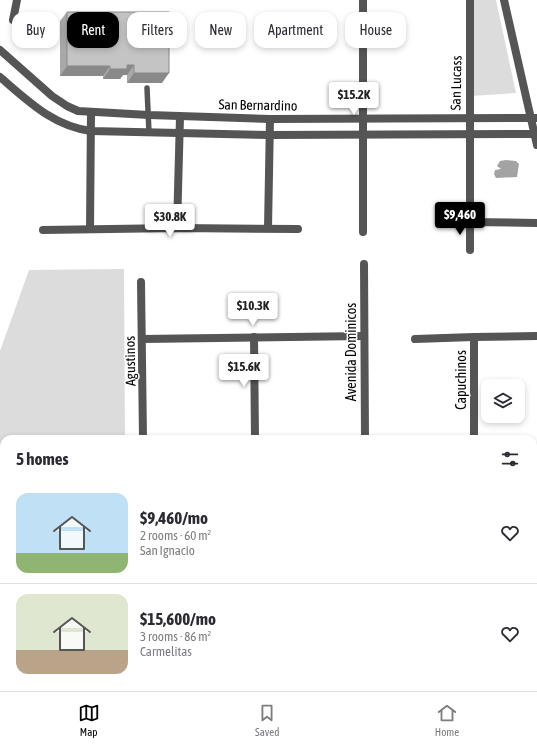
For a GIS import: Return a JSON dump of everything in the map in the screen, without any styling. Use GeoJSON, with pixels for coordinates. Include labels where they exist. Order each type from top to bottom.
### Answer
{"type":"FeatureCollection","features":[{"type":"Feature","properties":{"kind":"street"},"geometry":{"type":"LineString","coordinates":[[15,12],[17,0]]}},
{"type":"Feature","properties":{"kind":"street"},"geometry":{"type":"LineString","coordinates":[[363,0],[363,232]]}},
{"type":"Feature","properties":{"kind":"street","name":"San Lucass"},"geometry":{"type":"LineString","coordinates":[[470,0],[470,250]]}},
{"type":"Feature","properties":{"kind":"street"},"geometry":{"type":"LineString","coordinates":[[504,0],[534,118],[537,145]]}},
{"type":"Feature","properties":{"kind":"street","name":"San Bernardino"},"geometry":{"type":"LineString","coordinates":[[0,50],[52,96],[78,111],[149,115],[270,118],[534,118]]}},
{"type":"Feature","properties":{"kind":"street"},"geometry":{"type":"LineString","coordinates":[[0,77],[32,104],[63,125],[74,129],[91,131],[149,134],[270,135],[536,134]]}},
{"type":"Feature","properties":{"kind":"street"},"geometry":{"type":"LineString","coordinates":[[90,229],[91,112]]}},
{"type":"Feature","properties":{"kind":"street"},"geometry":{"type":"LineString","coordinates":[[177,228],[180,116]]}},
{"type":"Feature","properties":{"kind":"street"},"geometry":{"type":"LineString","coordinates":[[268,228],[270,118]]}},
{"type":"Feature","properties":{"kind":"street"},"geometry":{"type":"LineString","coordinates":[[470,222],[537,223]]}},
{"type":"Feature","properties":{"kind":"street"},"geometry":{"type":"LineString","coordinates":[[43,230],[177,228],[298,229]]}},
{"type":"Feature","properties":{"kind":"street","name":"Avenida Dominicos"},"geometry":{"type":"LineString","coordinates":[[364,264],[365,435]]}},
{"type":"Feature","properties":{"kind":"street","name":"Agustinos"},"geometry":{"type":"LineString","coordinates":[[141,282],[144,435]]}},
{"type":"Feature","properties":{"kind":"street"},"geometry":{"type":"LineString","coordinates":[[142,339],[364,336]]}},
{"type":"Feature","properties":{"kind":"street","name":"Capuchinos"},"geometry":{"type":"LineString","coordinates":[[474,435],[474,337],[537,336]]}},
{"type":"Feature","properties":{"kind":"street"},"geometry":{"type":"LineString","coordinates":[[254,337],[255,435]]}},
{"type":"Feature","properties":{"kind":"street"},"geometry":{"type":"LineString","coordinates":[[415,339],[474,337]]}},
{"type":"Feature","properties":{"kind":"lane"},"geometry":{"type":"LineString","coordinates":[[147,88],[149,134]]}},
{"type":"Feature","properties":{"kind":"shaded area"},"geometry":{"type":"Polygon","coordinates":[[[473,0],[496,0],[516,93],[471,96],[473,0]]]}},
{"type":"Feature","properties":{"kind":"shaded area"},"geometry":{"type":"Polygon","coordinates":[[[500,161],[516,161],[519,164],[517,177],[496,178],[494,174],[495,170],[501,169],[497,166],[500,161]]]}},
{"type":"Feature","properties":{"kind":"shaded area"},"geometry":{"type":"Polygon","coordinates":[[[124,269],[125,435],[0,435],[0,351],[29,270],[124,269]]]}},
{"type":"Feature","properties":{"kind":"building"},"geometry":{"type":"Polygon","coordinates":[[[119,12],[127,12],[127,48],[169,48],[169,73],[134,73],[134,65],[127,65],[127,69],[110,69],[110,66],[67,66],[67,48],[119,48],[119,12]]]}}]}
